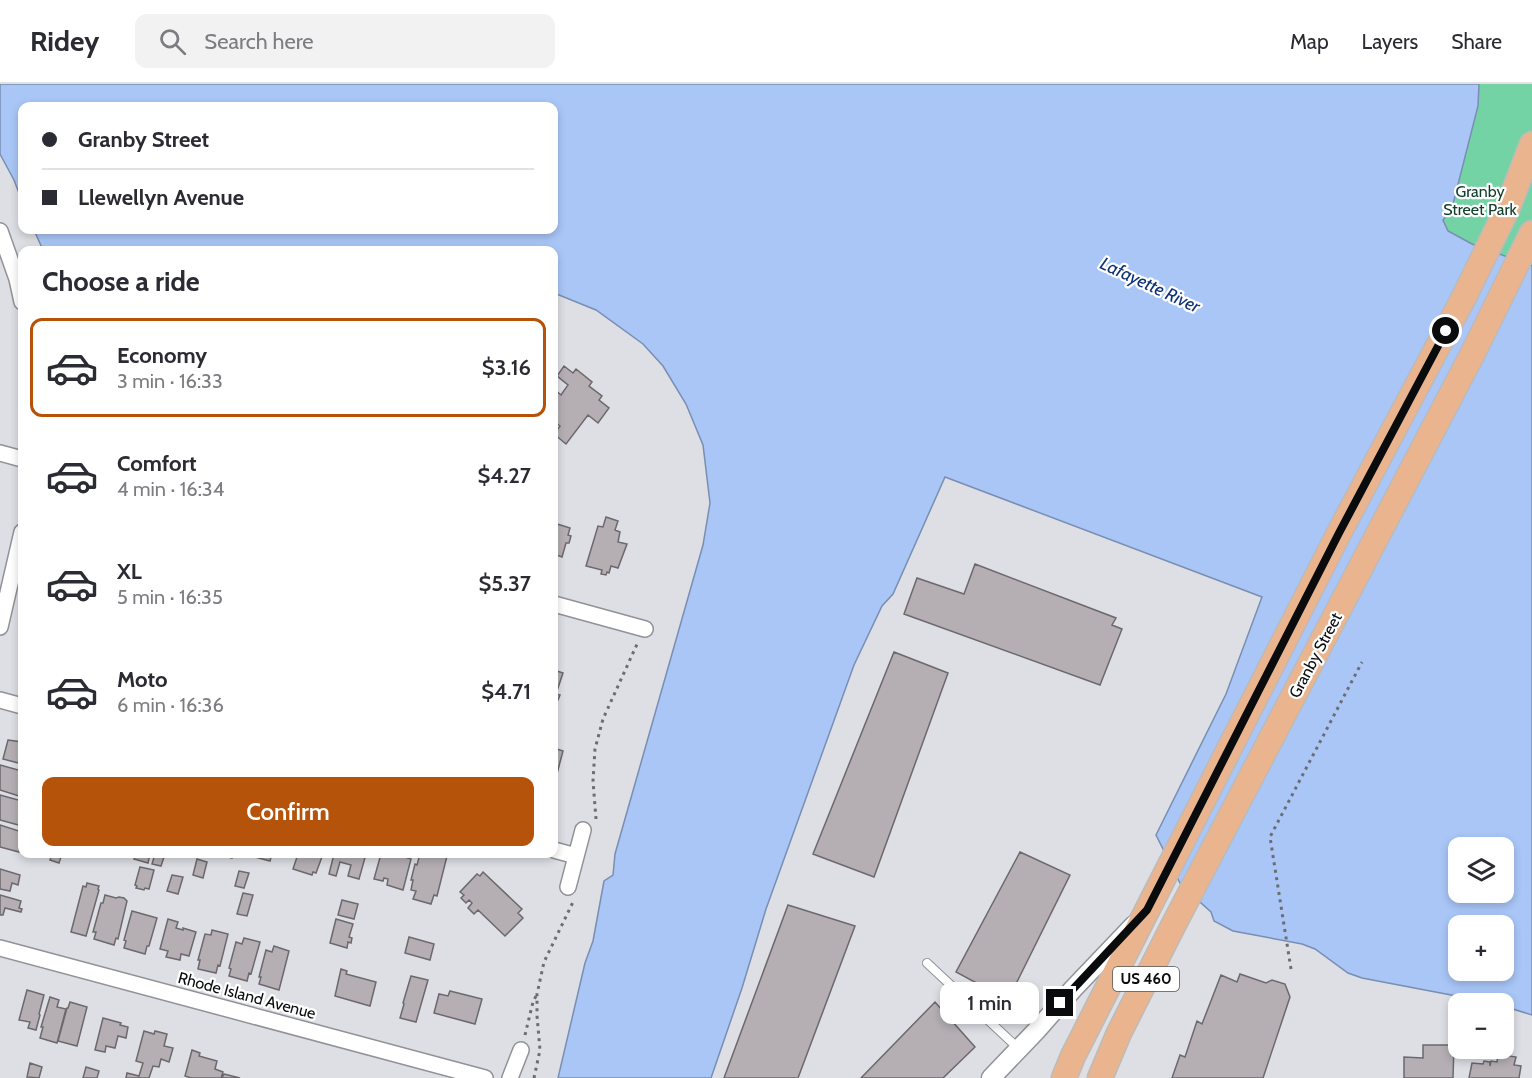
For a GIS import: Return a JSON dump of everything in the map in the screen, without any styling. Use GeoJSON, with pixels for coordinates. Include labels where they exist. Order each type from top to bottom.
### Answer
{"type":"FeatureCollection","features":[{"type":"Feature","properties":{"kind":"main road","name":"Granby Street"},"geometry":{"type":"LineString","coordinates":[[1064,1078],[1073,1056],[1344,522],[1464,297],[1508,207],[1529,151]]}},
{"type":"Feature","properties":{"kind":"main road","name":"Granby Street"},"geometry":{"type":"LineString","coordinates":[[1100,1078],[1119,1033],[1174,924],[1473,353],[1532,233]]}},
{"type":"Feature","properties":{"kind":"street"},"geometry":{"type":"LineString","coordinates":[[0,231],[18,284]]}},
{"type":"Feature","properties":{"kind":"street"},"geometry":{"type":"LineString","coordinates":[[0,453],[18,458]]}},
{"type":"Feature","properties":{"kind":"street"},"geometry":{"type":"LineString","coordinates":[[0,627],[18,549]]}},
{"type":"Feature","properties":{"kind":"street"},"geometry":{"type":"LineString","coordinates":[[558,605],[645,628]]}},
{"type":"Feature","properties":{"kind":"street"},"geometry":{"type":"LineString","coordinates":[[0,700],[18,705]]}},
{"type":"Feature","properties":{"kind":"street"},"geometry":{"type":"LineString","coordinates":[[568,887],[583,830]]}},
{"type":"Feature","properties":{"kind":"street"},"geometry":{"type":"LineString","coordinates":[[558,851],[576,856]]}},
{"type":"Feature","properties":{"kind":"street"},"geometry":{"type":"LineString","coordinates":[[991,1078],[1147,910]]}},
{"type":"Feature","properties":{"kind":"street","name":"Rhode Island Avenue"},"geometry":{"type":"LineString","coordinates":[[0,948],[485,1078]]}},
{"type":"Feature","properties":{"kind":"street"},"geometry":{"type":"LineString","coordinates":[[510,1078],[521,1050]]}},
{"type":"Feature","properties":{"kind":"lane"},"geometry":{"type":"LineString","coordinates":[[927,963],[1019,1049]]}},
{"type":"Feature","properties":{"kind":"path"},"geometry":{"type":"LineString","coordinates":[[1291,969],[1270,837],[1362,662]]}},
{"type":"Feature","properties":{"kind":"path"},"geometry":{"type":"LineString","coordinates":[[521,1050],[537,994]]}},
{"type":"Feature","properties":{"kind":"green space","name":"Granby Street Park"},"geometry":{"type":"Polygon","coordinates":[[[1460,84],[1532,84],[1532,268],[1511,282],[1431,221],[1460,84]]]}},
{"type":"Feature","properties":{"kind":"water","name":"Lafayette River"},"geometry":{"type":"Polygon","coordinates":[[[0,84],[1479,84],[1478,106],[1452,208],[1443,220],[1448,231],[1472,244],[1532,266],[1532,1015],[1514,1009],[1514,993],[1448,994],[1362,978],[1348,973],[1315,949],[1302,944],[1233,931],[1214,921],[1211,912],[1181,885],[1156,835],[1226,694],[1262,597],[945,477],[893,594],[882,606],[854,665],[766,909],[711,1078],[558,1078],[585,963],[593,941],[604,881],[613,875],[615,854],[703,545],[710,503],[703,445],[686,404],[663,366],[643,344],[596,310],[558,295],[558,246],[41,246],[36,234],[558,234],[558,102],[18,102],[18,190],[0,154],[0,84]]]}},
{"type":"Feature","properties":{"kind":"building"},"geometry":{"type":"Polygon","coordinates":[[[564,366],[573,373],[576,369],[592,382],[589,386],[602,396],[599,400],[609,408],[598,423],[588,415],[566,444],[558,437],[560,426],[558,424],[558,392],[561,395],[568,385],[558,375],[564,366]]]}},
{"type":"Feature","properties":{"kind":"building"},"geometry":{"type":"Polygon","coordinates":[[[606,517],[618,521],[615,530],[620,532],[618,542],[627,544],[618,568],[611,566],[606,575],[601,574],[602,570],[586,566],[598,526],[603,527],[606,517]]]}},
{"type":"Feature","properties":{"kind":"building"},"geometry":{"type":"Polygon","coordinates":[[[558,524],[570,528],[568,535],[571,536],[569,543],[566,543],[562,557],[558,556],[558,524]]]}},
{"type":"Feature","properties":{"kind":"building"},"geometry":{"type":"Polygon","coordinates":[[[975,564],[1116,618],[1112,625],[1122,629],[1100,685],[904,614],[917,578],[964,594],[975,564]]]}},
{"type":"Feature","properties":{"kind":"building"},"geometry":{"type":"Polygon","coordinates":[[[894,652],[948,673],[874,877],[813,854],[894,652]]]}},
{"type":"Feature","properties":{"kind":"building"},"geometry":{"type":"Polygon","coordinates":[[[558,671],[563,673],[558,688],[558,671]]]}},
{"type":"Feature","properties":{"kind":"building"},"geometry":{"type":"Polygon","coordinates":[[[8,740],[18,741],[18,763],[3,759],[8,740]]]}},
{"type":"Feature","properties":{"kind":"building"},"geometry":{"type":"Polygon","coordinates":[[[558,749],[563,751],[558,770],[558,749]]]}},
{"type":"Feature","properties":{"kind":"building"},"geometry":{"type":"Polygon","coordinates":[[[0,765],[18,770],[18,796],[0,790],[0,765]]]}},
{"type":"Feature","properties":{"kind":"building"},"geometry":{"type":"Polygon","coordinates":[[[0,795],[18,800],[18,825],[0,820],[0,795]]]}},
{"type":"Feature","properties":{"kind":"building"},"geometry":{"type":"Polygon","coordinates":[[[0,825],[18,831],[18,852],[0,847],[0,825]]]}},
{"type":"Feature","properties":{"kind":"building"},"geometry":{"type":"Polygon","coordinates":[[[1020,852],[1070,875],[1008,1000],[956,972],[1020,852]]]}},
{"type":"Feature","properties":{"kind":"building"},"geometry":{"type":"Polygon","coordinates":[[[51,858],[61,858],[59,863],[50,860],[51,858]]]}},
{"type":"Feature","properties":{"kind":"building"},"geometry":{"type":"Polygon","coordinates":[[[134,858],[149,858],[148,863],[134,858]]]}},
{"type":"Feature","properties":{"kind":"building"},"geometry":{"type":"Polygon","coordinates":[[[154,858],[164,858],[161,866],[152,864],[154,858]]]}},
{"type":"Feature","properties":{"kind":"building"},"geometry":{"type":"Polygon","coordinates":[[[297,858],[322,858],[316,873],[313,872],[312,875],[293,869],[297,858]]]}},
{"type":"Feature","properties":{"kind":"building"},"geometry":{"type":"Polygon","coordinates":[[[333,858],[365,858],[359,879],[348,876],[351,865],[340,862],[336,876],[329,874],[333,858]]]}},
{"type":"Feature","properties":{"kind":"building"},"geometry":{"type":"Polygon","coordinates":[[[380,858],[411,859],[403,890],[387,885],[388,879],[384,878],[383,881],[374,879],[380,858]]]}},
{"type":"Feature","properties":{"kind":"building"},"geometry":{"type":"Polygon","coordinates":[[[419,858],[446,858],[437,896],[434,895],[431,904],[413,899],[416,891],[411,890],[413,880],[411,880],[415,864],[417,865],[419,858]]]}},
{"type":"Feature","properties":{"kind":"building"},"geometry":{"type":"Polygon","coordinates":[[[197,859],[207,862],[203,878],[193,875],[197,859]]]}},
{"type":"Feature","properties":{"kind":"building"},"geometry":{"type":"Polygon","coordinates":[[[140,867],[154,870],[149,889],[136,888],[140,867]]]}},
{"type":"Feature","properties":{"kind":"building"},"geometry":{"type":"Polygon","coordinates":[[[0,869],[20,875],[18,885],[12,883],[10,891],[0,889],[0,869]]]}},
{"type":"Feature","properties":{"kind":"building"},"geometry":{"type":"Polygon","coordinates":[[[239,871],[249,873],[244,888],[235,886],[239,871]]]}},
{"type":"Feature","properties":{"kind":"building"},"geometry":{"type":"Polygon","coordinates":[[[483,872],[522,909],[518,913],[523,918],[505,936],[478,910],[474,914],[468,908],[472,903],[469,900],[466,903],[461,898],[464,895],[460,892],[477,874],[480,876],[483,872]]]}},
{"type":"Feature","properties":{"kind":"building"},"geometry":{"type":"Polygon","coordinates":[[[172,875],[183,877],[178,894],[167,891],[172,875]]]}},
{"type":"Feature","properties":{"kind":"building"},"geometry":{"type":"Polygon","coordinates":[[[87,883],[99,886],[99,890],[86,936],[71,932],[83,886],[86,887],[87,883]]]}},
{"type":"Feature","properties":{"kind":"building"},"geometry":{"type":"Polygon","coordinates":[[[243,893],[253,895],[247,916],[237,914],[243,893]]]}},
{"type":"Feature","properties":{"kind":"building"},"geometry":{"type":"Polygon","coordinates":[[[0,895],[21,901],[19,908],[22,909],[21,912],[5,908],[3,915],[0,915],[0,895]]]}},
{"type":"Feature","properties":{"kind":"building"},"geometry":{"type":"Polygon","coordinates":[[[105,895],[124,898],[127,901],[118,939],[116,938],[114,945],[94,939],[96,932],[93,932],[105,895]]]}},
{"type":"Feature","properties":{"kind":"building"},"geometry":{"type":"Polygon","coordinates":[[[342,900],[358,904],[354,919],[338,915],[342,900]]]}},
{"type":"Feature","properties":{"kind":"building"},"geometry":{"type":"Polygon","coordinates":[[[788,905],[855,926],[798,1078],[724,1078],[788,905]]]}},
{"type":"Feature","properties":{"kind":"building"},"geometry":{"type":"Polygon","coordinates":[[[132,911],[157,918],[145,954],[124,948],[132,911]]]}},
{"type":"Feature","properties":{"kind":"building"},"geometry":{"type":"Polygon","coordinates":[[[168,919],[178,922],[176,928],[196,932],[189,956],[181,954],[180,960],[166,957],[168,951],[160,949],[168,919]]]}},
{"type":"Feature","properties":{"kind":"building"},"geometry":{"type":"Polygon","coordinates":[[[336,919],[353,924],[349,937],[352,938],[351,943],[348,942],[347,948],[330,943],[336,919]]]}},
{"type":"Feature","properties":{"kind":"building"},"geometry":{"type":"Polygon","coordinates":[[[212,930],[228,934],[216,973],[198,969],[205,934],[211,935],[212,930]]]}},
{"type":"Feature","properties":{"kind":"building"},"geometry":{"type":"Polygon","coordinates":[[[409,937],[434,944],[430,960],[405,953],[409,937]]]}},
{"type":"Feature","properties":{"kind":"building"},"geometry":{"type":"Polygon","coordinates":[[[244,938],[260,942],[247,981],[229,976],[236,942],[242,944],[244,938]]]}},
{"type":"Feature","properties":{"kind":"building"},"geometry":{"type":"Polygon","coordinates":[[[274,946],[289,951],[279,990],[259,984],[266,950],[272,952],[274,946]]]}},
{"type":"Feature","properties":{"kind":"building"},"geometry":{"type":"Polygon","coordinates":[[[341,969],[347,971],[346,974],[376,982],[370,1006],[335,996],[341,969]]]}},
{"type":"Feature","properties":{"kind":"building"},"geometry":{"type":"Polygon","coordinates":[[[1240,974],[1266,983],[1272,980],[1285,984],[1290,997],[1263,1078],[1172,1078],[1180,1055],[1185,1057],[1197,1021],[1202,1024],[1221,975],[1237,982],[1240,974]]]}},
{"type":"Feature","properties":{"kind":"building"},"geometry":{"type":"Polygon","coordinates":[[[411,976],[428,980],[416,1022],[400,1018],[411,976]]]}},
{"type":"Feature","properties":{"kind":"building"},"geometry":{"type":"Polygon","coordinates":[[[27,990],[44,995],[36,1030],[28,1028],[30,1022],[19,1020],[27,990]]]}},
{"type":"Feature","properties":{"kind":"building"},"geometry":{"type":"Polygon","coordinates":[[[450,991],[482,999],[475,1024],[434,1013],[439,994],[448,996],[450,991]]]}},
{"type":"Feature","properties":{"kind":"building"},"geometry":{"type":"Polygon","coordinates":[[[50,997],[59,1000],[57,1007],[66,1009],[57,1043],[40,1038],[50,997]]]}},
{"type":"Feature","properties":{"kind":"building"},"geometry":{"type":"Polygon","coordinates":[[[70,1002],[87,1007],[77,1046],[58,1041],[70,1002]]]}},
{"type":"Feature","properties":{"kind":"building"},"geometry":{"type":"Polygon","coordinates":[[[935,1002],[975,1047],[943,1078],[861,1078],[935,1002]]]}},
{"type":"Feature","properties":{"kind":"building"},"geometry":{"type":"Polygon","coordinates":[[[103,1018],[128,1027],[126,1038],[118,1036],[115,1048],[106,1046],[105,1052],[95,1050],[103,1018]]]}},
{"type":"Feature","properties":{"kind":"building"},"geometry":{"type":"Polygon","coordinates":[[[144,1031],[167,1034],[164,1046],[173,1048],[169,1062],[161,1059],[159,1067],[153,1066],[149,1078],[126,1078],[127,1073],[139,1076],[143,1063],[136,1061],[144,1031]]]}},
{"type":"Feature","properties":{"kind":"building"},"geometry":{"type":"Polygon","coordinates":[[[1423,1045],[1448,1045],[1448,1059],[1454,1059],[1453,1078],[1404,1078],[1404,1057],[1423,1058],[1423,1045]]]}},
{"type":"Feature","properties":{"kind":"building"},"geometry":{"type":"Polygon","coordinates":[[[192,1050],[200,1053],[199,1056],[217,1061],[215,1069],[223,1072],[221,1078],[185,1076],[192,1050]]]}},
{"type":"Feature","properties":{"kind":"building"},"geometry":{"type":"Polygon","coordinates":[[[1516,1057],[1514,1065],[1521,1066],[1519,1078],[1469,1078],[1472,1063],[1490,1062],[1490,1066],[1491,1061],[1497,1062],[1497,1059],[1516,1057]]]}},
{"type":"Feature","properties":{"kind":"building"},"geometry":{"type":"Polygon","coordinates":[[[30,1063],[42,1067],[39,1078],[27,1077],[30,1063]]]}},
{"type":"Feature","properties":{"kind":"building"},"geometry":{"type":"Polygon","coordinates":[[[86,1067],[99,1071],[97,1078],[83,1078],[86,1067]]]}},
{"type":"Feature","properties":{"kind":"building"},"geometry":{"type":"Polygon","coordinates":[[[224,1074],[240,1078],[222,1078],[224,1074]]]}},
{"type":"Feature","properties":{"kind":"route"},"geometry":{"type":"LineString","coordinates":[[1060,1003],[1147,910],[1339,533],[1446,331]]}}]}
